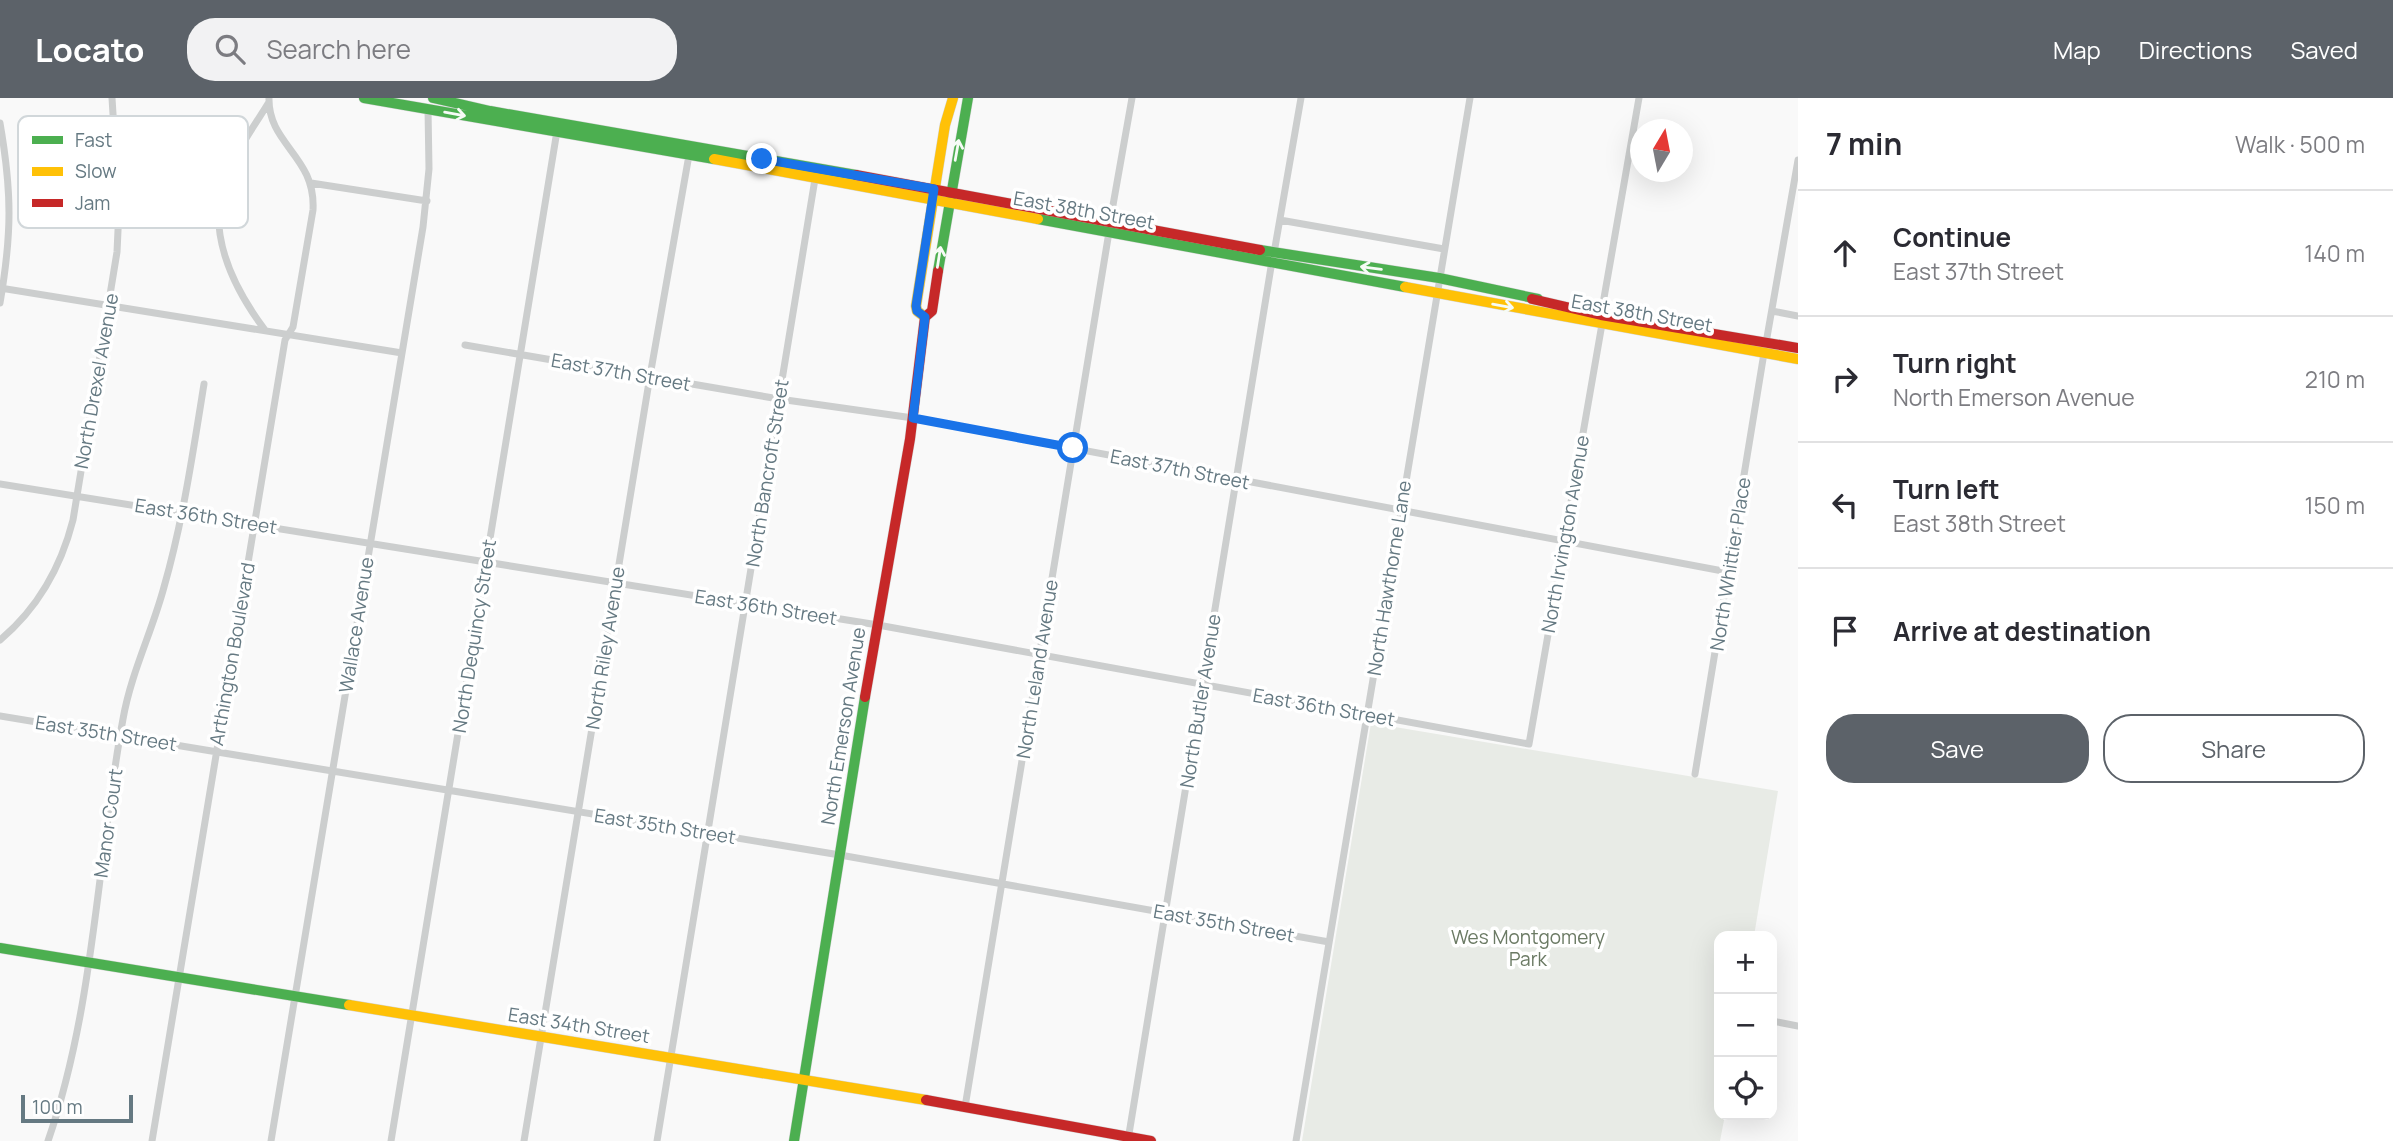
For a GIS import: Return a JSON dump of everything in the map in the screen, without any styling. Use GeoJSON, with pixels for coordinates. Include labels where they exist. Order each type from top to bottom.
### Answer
{"type":"FeatureCollection","features":[{"type":"Feature","properties":{"kind":"main road","name":"East 38th Street"},"geometry":{"type":"LineString","coordinates":[[364,98],[932,200],[949,198],[1110,227],[1273,257],[1436,293],[1765,348],[1798,359]]}},
{"type":"Feature","properties":{"kind":"main road","name":"East 38th Street"},"geometry":{"type":"LineString","coordinates":[[433,98],[934,189],[949,198]]}},
{"type":"Feature","properties":{"kind":"main road","name":"North Emerson Avenue"},"geometry":{"type":"LineString","coordinates":[[925,317],[917,311],[916,306],[945,125],[953,98]]}},
{"type":"Feature","properties":{"kind":"main road","name":"North Emerson Avenue"},"geometry":{"type":"LineString","coordinates":[[794,1141],[913,418],[925,317],[932,311],[968,98]]}},
{"type":"Feature","properties":{"kind":"main road","name":"East 38th Street"},"geometry":{"type":"LineString","coordinates":[[1273,257],[1439,278],[1602,319]]}},
{"type":"Feature","properties":{"kind":"main road","name":"East 38th Street"},"geometry":{"type":"LineString","coordinates":[[1765,348],[1798,348]]}},
{"type":"Feature","properties":{"kind":"main road","name":"East 34th Street"},"geometry":{"type":"LineString","coordinates":[[0,948],[670,1057],[1151,1141]]}},
{"type":"Feature","properties":{"kind":"street","name":"North Drexel Avenue"},"geometry":{"type":"LineString","coordinates":[[112,98],[113,116]]}},
{"type":"Feature","properties":{"kind":"street","name":"North Butler Avenue"},"geometry":{"type":"LineString","coordinates":[[1128,1139],[1301,98]]}},
{"type":"Feature","properties":{"kind":"street","name":"North Hawthorne Lane"},"geometry":{"type":"LineString","coordinates":[[1296,1141],[1470,98]]}},
{"type":"Feature","properties":{"kind":"street","name":"North Irvington Avenue"},"geometry":{"type":"LineString","coordinates":[[1529,744],[1639,98]]}},
{"type":"Feature","properties":{"kind":"street"},"geometry":{"type":"LineString","coordinates":[[248,136],[269,100]]}},
{"type":"Feature","properties":{"kind":"street","name":"Arthington Boulevard"},"geometry":{"type":"LineString","coordinates":[[152,1141],[253,524],[285,340],[293,327],[313,210],[311,183],[302,164],[276,129],[269,100]]}},
{"type":"Feature","properties":{"kind":"street","name":"North Leland Avenue"},"geometry":{"type":"LineString","coordinates":[[965,1107],[1131,102]]}},
{"type":"Feature","properties":{"kind":"street","name":"Wallace Avenue"},"geometry":{"type":"LineString","coordinates":[[271,1141],[427,201],[428,109]]}},
{"type":"Feature","properties":{"kind":"street"},"geometry":{"type":"LineString","coordinates":[[0,123],[8,168],[11,209],[0,303]]}},
{"type":"Feature","properties":{"kind":"street","name":"North Dequincy Street"},"geometry":{"type":"LineString","coordinates":[[391,1141],[557,131]]}},
{"type":"Feature","properties":{"kind":"street","name":"North Riley Avenue"},"geometry":{"type":"LineString","coordinates":[[524,1141],[649,376],[689,155]]}},
{"type":"Feature","properties":{"kind":"street","name":"North Whittier Place"},"geometry":{"type":"LineString","coordinates":[[1695,774],[1798,160]]}},
{"type":"Feature","properties":{"kind":"street","name":"North Bancroft Street"},"geometry":{"type":"LineString","coordinates":[[657,1141],[815,178]]}},
{"type":"Feature","properties":{"kind":"street"},"geometry":{"type":"LineString","coordinates":[[311,183],[427,201]]}},
{"type":"Feature","properties":{"kind":"street"},"geometry":{"type":"LineString","coordinates":[[1280,220],[1444,249]]}},
{"type":"Feature","properties":{"kind":"street","name":"North Drexel Avenue"},"geometry":{"type":"LineString","coordinates":[[0,640],[34,605],[54,572],[70,530],[109,305],[118,228]]}},
{"type":"Feature","properties":{"kind":"street"},"geometry":{"type":"LineString","coordinates":[[220,228],[232,277],[265,330]]}},
{"type":"Feature","properties":{"kind":"street"},"geometry":{"type":"LineString","coordinates":[[1,288],[402,353]]}},
{"type":"Feature","properties":{"kind":"street"},"geometry":{"type":"LineString","coordinates":[[1772,311],[1798,316]]}},
{"type":"Feature","properties":{"kind":"street","name":"East 37th Street"},"geometry":{"type":"LineString","coordinates":[[465,345],[779,399],[913,418],[1728,572]]}},
{"type":"Feature","properties":{"kind":"street","name":"Manor Court"},"geometry":{"type":"LineString","coordinates":[[48,1141],[71,1059],[88,962],[120,735],[132,680],[163,592],[182,513],[204,384]]}},
{"type":"Feature","properties":{"kind":"street","name":"East 36th Street"},"geometry":{"type":"LineString","coordinates":[[0,484],[878,625],[1529,744]]}},
{"type":"Feature","properties":{"kind":"street","name":"East 35th Street"},"geometry":{"type":"LineString","coordinates":[[0,716],[840,855],[1329,942]]}},
{"type":"Feature","properties":{"kind":"street"},"geometry":{"type":"LineString","coordinates":[[1777,1022],[1798,1026]]}},
{"type":"Feature","properties":{"kind":"green space","name":"Wes Montgomery Park"},"geometry":{"type":"Polygon","coordinates":[[[1371,723],[1778,791],[1755,931],[1714,931],[1714,1120],[1724,1120],[1720,1141],[1302,1141],[1371,723]]]}},
{"type":"Feature","properties":{"kind":"traffic: fast"},"geometry":{"type":"LineString","coordinates":[[364,98],[714,159]]}},
{"type":"Feature","properties":{"kind":"traffic: fast"},"geometry":{"type":"LineString","coordinates":[[433,98],[490,111],[856,175]]}},
{"type":"Feature","properties":{"kind":"traffic: fast"},"geometry":{"type":"LineString","coordinates":[[938,271],[968,98]]}},
{"type":"Feature","properties":{"kind":"traffic: fast"},"geometry":{"type":"LineString","coordinates":[[1038,219],[1405,287]]}},
{"type":"Feature","properties":{"kind":"traffic: fast"},"geometry":{"type":"LineString","coordinates":[[1260,250],[1439,278],[1538,299]]}},
{"type":"Feature","properties":{"kind":"traffic: fast"},"geometry":{"type":"LineString","coordinates":[[794,1141],[865,697]]}},
{"type":"Feature","properties":{"kind":"traffic: fast"},"geometry":{"type":"LineString","coordinates":[[0,948],[349,1005]]}},
{"type":"Feature","properties":{"kind":"traffic: slow"},"geometry":{"type":"LineString","coordinates":[[925,317],[917,311],[916,306],[945,125],[953,98]]}},
{"type":"Feature","properties":{"kind":"traffic: slow"},"geometry":{"type":"LineString","coordinates":[[714,159],[1038,219]]}},
{"type":"Feature","properties":{"kind":"traffic: slow"},"geometry":{"type":"LineString","coordinates":[[1405,287],[1798,359]]}},
{"type":"Feature","properties":{"kind":"traffic: slow"},"geometry":{"type":"LineString","coordinates":[[349,1005],[926,1100]]}},
{"type":"Feature","properties":{"kind":"traffic: jam"},"geometry":{"type":"LineString","coordinates":[[856,175],[1260,250]]}},
{"type":"Feature","properties":{"kind":"traffic: jam"},"geometry":{"type":"LineString","coordinates":[[865,697],[910,439],[925,317],[932,311],[938,271]]}},
{"type":"Feature","properties":{"kind":"traffic: jam"},"geometry":{"type":"LineString","coordinates":[[1532,299],[1601,315],[1798,348]]}},
{"type":"Feature","properties":{"kind":"traffic: jam"},"geometry":{"type":"LineString","coordinates":[[926,1100],[1151,1141]]}},
{"type":"Feature","properties":{"kind":"route"},"geometry":{"type":"LineString","coordinates":[[762,159],[934,189],[916,306],[920,315],[925,317],[913,418],[1073,448]]}}]}
